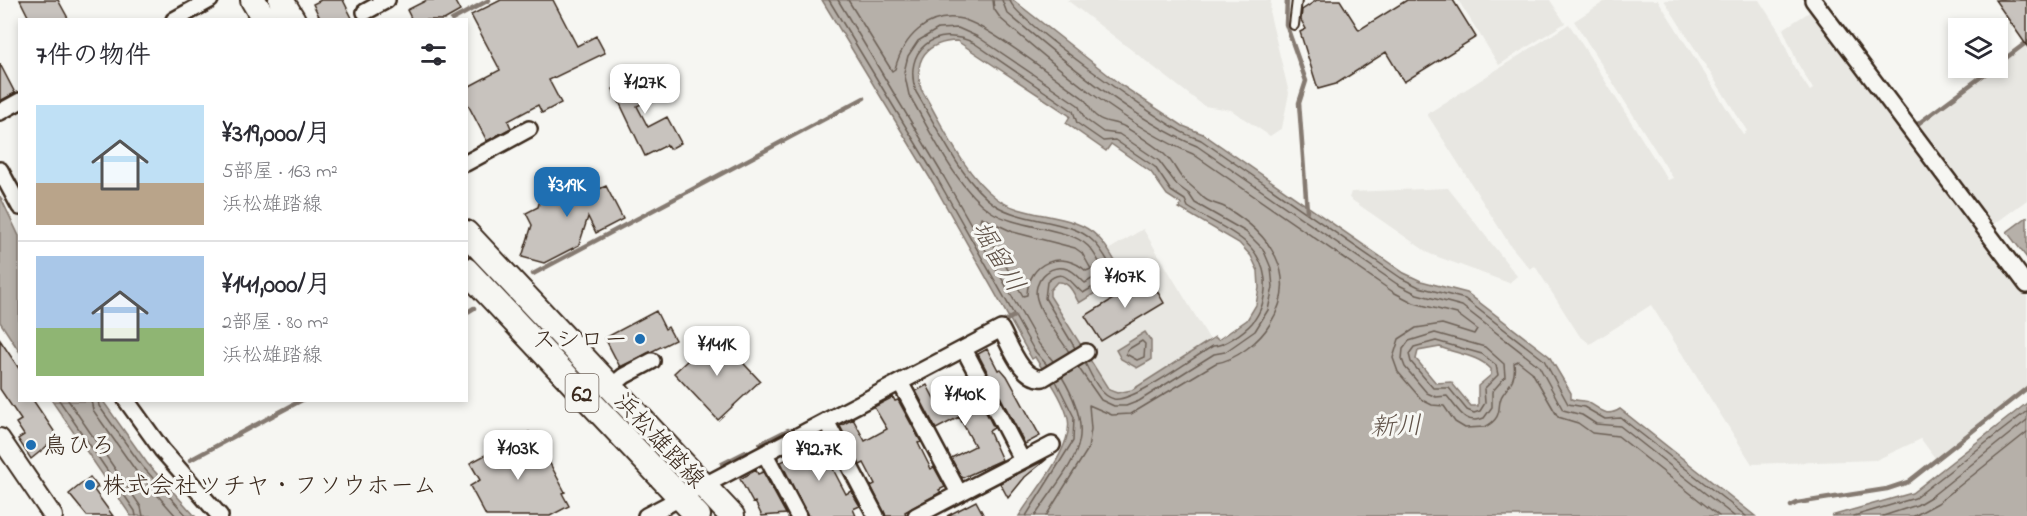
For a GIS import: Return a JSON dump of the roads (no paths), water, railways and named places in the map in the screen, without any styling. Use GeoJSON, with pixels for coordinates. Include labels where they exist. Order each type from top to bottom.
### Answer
{"type":"FeatureCollection","features":[{"type":"Feature","properties":{"kind":"main road"},"geometry":{"type":"LineString","coordinates":[[253,0],[264,18]]}},
{"type":"Feature","properties":{"kind":"main road"},"geometry":{"type":"LineString","coordinates":[[281,0],[292,18]]}},
{"type":"Feature","properties":{"kind":"main road","name":"浜松雄踏線"},"geometry":{"type":"LineString","coordinates":[[468,234],[732,516]]}},
{"type":"Feature","properties":{"kind":"main road","name":"浜松雄踏線"},"geometry":{"type":"LineString","coordinates":[[468,272],[698,516]]}},
{"type":"Feature","properties":{"kind":"street"},"geometry":{"type":"LineString","coordinates":[[178,18],[210,0]]}},
{"type":"Feature","properties":{"kind":"street"},"geometry":{"type":"LineString","coordinates":[[364,10],[387,0]]}},
{"type":"Feature","properties":{"kind":"street"},"geometry":{"type":"LineString","coordinates":[[1813,0],[2027,285]]}},
{"type":"Feature","properties":{"kind":"street"},"geometry":{"type":"LineString","coordinates":[[0,112],[18,102]]}},
{"type":"Feature","properties":{"kind":"street"},"geometry":{"type":"LineString","coordinates":[[468,162],[529,129]]}},
{"type":"Feature","properties":{"kind":"street"},"geometry":{"type":"LineString","coordinates":[[0,170],[18,203]]}},
{"type":"Feature","properties":{"kind":"street"},"geometry":{"type":"LineString","coordinates":[[646,516],[1001,329],[1027,374],[1032,378],[1043,378],[1086,352]]}},
{"type":"Feature","properties":{"kind":"street"},"geometry":{"type":"LineString","coordinates":[[963,350],[1022,460]]}},
{"type":"Feature","properties":{"kind":"street"},"geometry":{"type":"LineString","coordinates":[[611,387],[624,376],[652,361]]}},
{"type":"Feature","properties":{"kind":"street"},"geometry":{"type":"LineString","coordinates":[[900,382],[959,493]]}},
{"type":"Feature","properties":{"kind":"street"},"geometry":{"type":"LineString","coordinates":[[127,402],[162,450],[220,516]]}},
{"type":"Feature","properties":{"kind":"street"},"geometry":{"type":"LineString","coordinates":[[826,421],[876,516]]}},
{"type":"Feature","properties":{"kind":"street"},"geometry":{"type":"LineString","coordinates":[[0,438],[53,516]]}},
{"type":"Feature","properties":{"kind":"street"},"geometry":{"type":"LineString","coordinates":[[916,516],[1052,445]]}},
{"type":"Feature","properties":{"kind":"street"},"geometry":{"type":"LineString","coordinates":[[765,454],[798,516]]}},
{"type":"Feature","properties":{"kind":"lane"},"geometry":{"type":"LineString","coordinates":[[1294,25],[1297,0]]}},
{"type":"Feature","properties":{"kind":"water"},"geometry":{"type":"Polygon","coordinates":[[[822,0],[1013,0],[1121,85],[1183,126],[1203,134],[1404,273],[1421,281],[1467,293],[1549,356],[1571,393],[1571,399],[1587,402],[1610,413],[1620,409],[1755,516],[1019,516],[1043,482],[1065,443],[1068,430],[1066,411],[1035,357],[1032,359],[933,183],[822,0]],[[957,41],[930,48],[921,60],[919,78],[921,89],[963,162],[984,187],[1008,205],[1076,223],[1088,229],[1106,246],[1123,276],[1079,303],[1071,288],[1065,283],[1057,282],[1050,290],[1050,296],[1109,390],[1117,393],[1132,390],[1215,337],[1218,340],[1247,320],[1256,305],[1259,288],[1258,271],[1251,256],[1239,243],[1179,208],[1181,204],[1167,195],[1151,172],[1111,144],[1106,151],[1066,123],[1070,116],[957,41]],[[1440,347],[1418,351],[1416,359],[1436,383],[1451,382],[1471,406],[1478,406],[1478,386],[1491,375],[1491,369],[1474,358],[1440,347]]]}},
{"type":"Feature","properties":{"kind":"water"},"geometry":{"type":"Polygon","coordinates":[[[0,196],[18,234],[18,349],[0,322],[0,196]]]}},
{"type":"Feature","properties":{"kind":"water"},"geometry":{"type":"Polygon","coordinates":[[[2027,217],[2027,258],[2007,232],[2027,217]]]}},
{"type":"Feature","properties":{"kind":"water"},"geometry":{"type":"Polygon","coordinates":[[[1145,332],[1151,341],[1151,360],[1137,368],[1121,359],[1116,350],[1145,332]]]}},
{"type":"Feature","properties":{"kind":"water"},"geometry":{"type":"Polygon","coordinates":[[[53,402],[104,402],[147,463],[195,516],[131,516],[53,402]]]}},
{"type":"Feature","properties":{"kind":"water"},"geometry":{"type":"Polygon","coordinates":[[[2027,403],[2027,516],[1831,516],[1912,493],[2027,403]]]}},
{"type":"Feature","properties":{"kind":"waterway"},"geometry":{"type":"LineString","coordinates":[[456,18],[489,0]]}},
{"type":"Feature","properties":{"kind":"waterway"},"geometry":{"type":"LineString","coordinates":[[1287,0],[1286,24],[1306,81],[1299,103],[1307,211]]}},
{"type":"Feature","properties":{"kind":"waterway"},"geometry":{"type":"LineString","coordinates":[[2008,56],[2027,42]]}},
{"type":"Feature","properties":{"kind":"waterway"},"geometry":{"type":"LineString","coordinates":[[1915,126],[1980,78]]}},
{"type":"Feature","properties":{"kind":"waterway"},"geometry":{"type":"LineString","coordinates":[[533,274],[864,98]]}},
{"type":"Feature","properties":{"kind":"waterway"},"geometry":{"type":"LineString","coordinates":[[468,312],[474,308]]}},
{"type":"Feature","properties":{"kind":"waterway"},"geometry":{"type":"LineString","coordinates":[[1003,322],[1014,316]]}},
{"type":"Feature","properties":{"kind":"waterway"},"geometry":{"type":"LineString","coordinates":[[1791,506],[1797,503],[1887,489],[1908,482],[2027,388]]}},
{"type":"Feature","properties":{"kind":"waterway"},"geometry":{"type":"LineString","coordinates":[[190,460],[298,402]]}},
{"type":"Feature","properties":{"kind":"waterway"},"geometry":{"type":"LineString","coordinates":[[760,444],[788,430],[790,434],[793,432]]}},
{"type":"Feature","properties":{"kind":"waterway"},"geometry":{"type":"LineString","coordinates":[[722,464],[746,452]]}},
{"type":"Feature","properties":{"kind":"place","name":"スシロー"},"geometry":{"type":"Point","coordinates":[640,339]}},
{"type":"Feature","properties":{"kind":"place","name":"鳥ひろ"},"geometry":{"type":"Point","coordinates":[31,445]}},
{"type":"Feature","properties":{"kind":"place","name":"株式会社ツチヤ・フソウホーム"},"geometry":{"type":"Point","coordinates":[90,485]}},
{"type":"Feature","properties":{"kind":"water label","name":"堀留川"},"geometry":{"type":"Point","coordinates":[999,256]}},
{"type":"Feature","properties":{"kind":"water label","name":"新川"},"geometry":{"type":"Point","coordinates":[1396,425]}}]}
